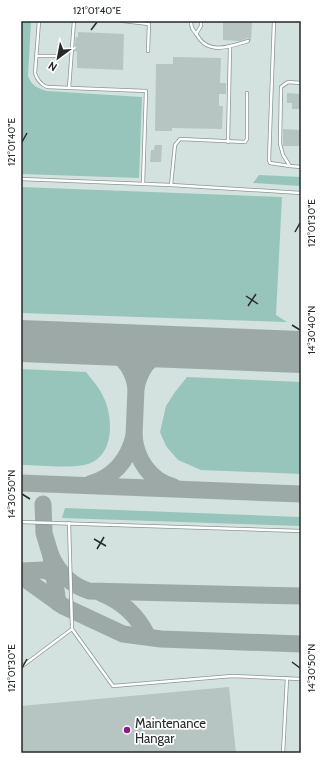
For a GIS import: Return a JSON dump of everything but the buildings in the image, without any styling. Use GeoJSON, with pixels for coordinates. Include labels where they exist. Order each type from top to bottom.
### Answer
{"type":"FeatureCollection","features":[{"type":"Feature","properties":{"kind":"lane"},"geometry":{"type":"LineString","coordinates":[[39,21],[35,73],[42,85],[47,87],[146,91],[143,184]]}},
{"type":"Feature","properties":{"kind":"lane"},"geometry":{"type":"LineString","coordinates":[[69,88],[74,21]]}},
{"type":"Feature","properties":{"kind":"lane"},"geometry":{"type":"LineString","coordinates":[[123,21],[149,24],[148,51]]}},
{"type":"Feature","properties":{"kind":"lane"},"geometry":{"type":"LineString","coordinates":[[191,21],[191,28],[202,44],[207,46],[230,48],[248,41]]}},
{"type":"Feature","properties":{"kind":"lane"},"geometry":{"type":"LineString","coordinates":[[196,34],[201,26],[201,21]]}},
{"type":"Feature","properties":{"kind":"lane"},"geometry":{"type":"LineString","coordinates":[[274,21],[269,160],[270,163],[274,165],[301,167]]}},
{"type":"Feature","properties":{"kind":"lane"},"geometry":{"type":"LineString","coordinates":[[228,142],[230,48]]}},
{"type":"Feature","properties":{"kind":"lane"},"geometry":{"type":"LineString","coordinates":[[37,56],[56,56]]}},
{"type":"Feature","properties":{"kind":"lane"},"geometry":{"type":"LineString","coordinates":[[290,166],[283,155],[280,144],[282,86],[288,82],[301,83]]}},
{"type":"Feature","properties":{"kind":"lane"},"geometry":{"type":"LineString","coordinates":[[171,185],[175,145],[180,139],[242,143],[246,139],[247,93]]}},
{"type":"Feature","properties":{"kind":"lane"},"geometry":{"type":"LineString","coordinates":[[21,180],[171,185],[301,193]]}},
{"type":"Feature","properties":{"kind":"lane"},"geometry":{"type":"LineString","coordinates":[[21,522],[301,531]]}},
{"type":"Feature","properties":{"kind":"lane"},"geometry":{"type":"LineString","coordinates":[[70,523],[72,629],[113,686],[232,676],[301,679]]}},
{"type":"Feature","properties":{"kind":"lane"},"geometry":{"type":"LineString","coordinates":[[21,667],[72,629]]}},
{"type":"Feature","properties":{"kind":"lane"},"geometry":{"type":"LineString","coordinates":[[283,753],[287,678]]}},
{"type":"Feature","properties":{"kind":"green space"},"geometry":{"type":"Polygon","coordinates":[[[21,21],[31,21],[28,76],[35,86],[47,91],[142,97],[139,178],[21,174],[21,21]]]}},
{"type":"Feature","properties":{"kind":"green space"},"geometry":{"type":"Polygon","coordinates":[[[259,175],[301,177],[301,186],[253,183],[259,175]]]}},
{"type":"Feature","properties":{"kind":"green space"},"geometry":{"type":"Polygon","coordinates":[[[21,187],[282,197],[276,315],[287,322],[21,313],[21,187]]]}},
{"type":"Feature","properties":{"kind":"green space"},"geometry":{"type":"Polygon","coordinates":[[[21,369],[86,372],[102,394],[110,420],[107,446],[96,460],[88,464],[73,466],[21,465],[21,369]]]}},
{"type":"Feature","properties":{"kind":"green space"},"geometry":{"type":"Polygon","coordinates":[[[187,377],[301,382],[301,474],[201,470],[178,460],[166,446],[160,432],[166,406],[187,377]]]}},
{"type":"Feature","properties":{"kind":"green space"},"geometry":{"type":"Polygon","coordinates":[[[65,508],[301,517],[301,526],[62,518],[65,508]]]}},
{"type":"Feature","properties":{"kind":"taxiway"},"geometry":{"type":"LineString","coordinates":[[94,343],[109,349],[122,359],[131,371],[136,388],[142,370],[146,364],[158,355],[182,347]]}},
{"type":"Feature","properties":{"kind":"taxiway"},"geometry":{"type":"LineString","coordinates":[[134,436],[136,388]]}},
{"type":"Feature","properties":{"kind":"taxiway"},"geometry":{"type":"LineString","coordinates":[[90,484],[106,477],[119,466],[128,453],[134,436],[135,445],[141,461],[146,468],[158,480],[174,487]]}},
{"type":"Feature","properties":{"kind":"taxiway"},"geometry":{"type":"LineString","coordinates":[[21,483],[301,494]]}},
{"type":"Feature","properties":{"kind":"taxiway"},"geometry":{"type":"LineString","coordinates":[[43,504],[44,533],[51,556],[58,603]]}},
{"type":"Feature","properties":{"kind":"taxiway"},"geometry":{"type":"LineString","coordinates":[[51,556],[66,578],[89,591],[301,596]]}},
{"type":"Feature","properties":{"kind":"taxiway"},"geometry":{"type":"LineString","coordinates":[[21,571],[43,570],[63,576]]}},
{"type":"Feature","properties":{"kind":"taxiway"},"geometry":{"type":"LineString","coordinates":[[21,576],[63,606],[123,634],[161,639],[301,644]]}},
{"type":"Feature","properties":{"kind":"taxiway"},"geometry":{"type":"LineString","coordinates":[[101,593],[115,600],[128,610],[138,621],[147,635]]}},
{"type":"Feature","properties":{"kind":"runway"},"geometry":{"type":"LineString","coordinates":[[21,341],[301,352]]}},
{"type":"Feature","properties":{"kind":"place","name":"Maintenance Hangar"},"geometry":{"type":"Point","coordinates":[127,730]}}]}
